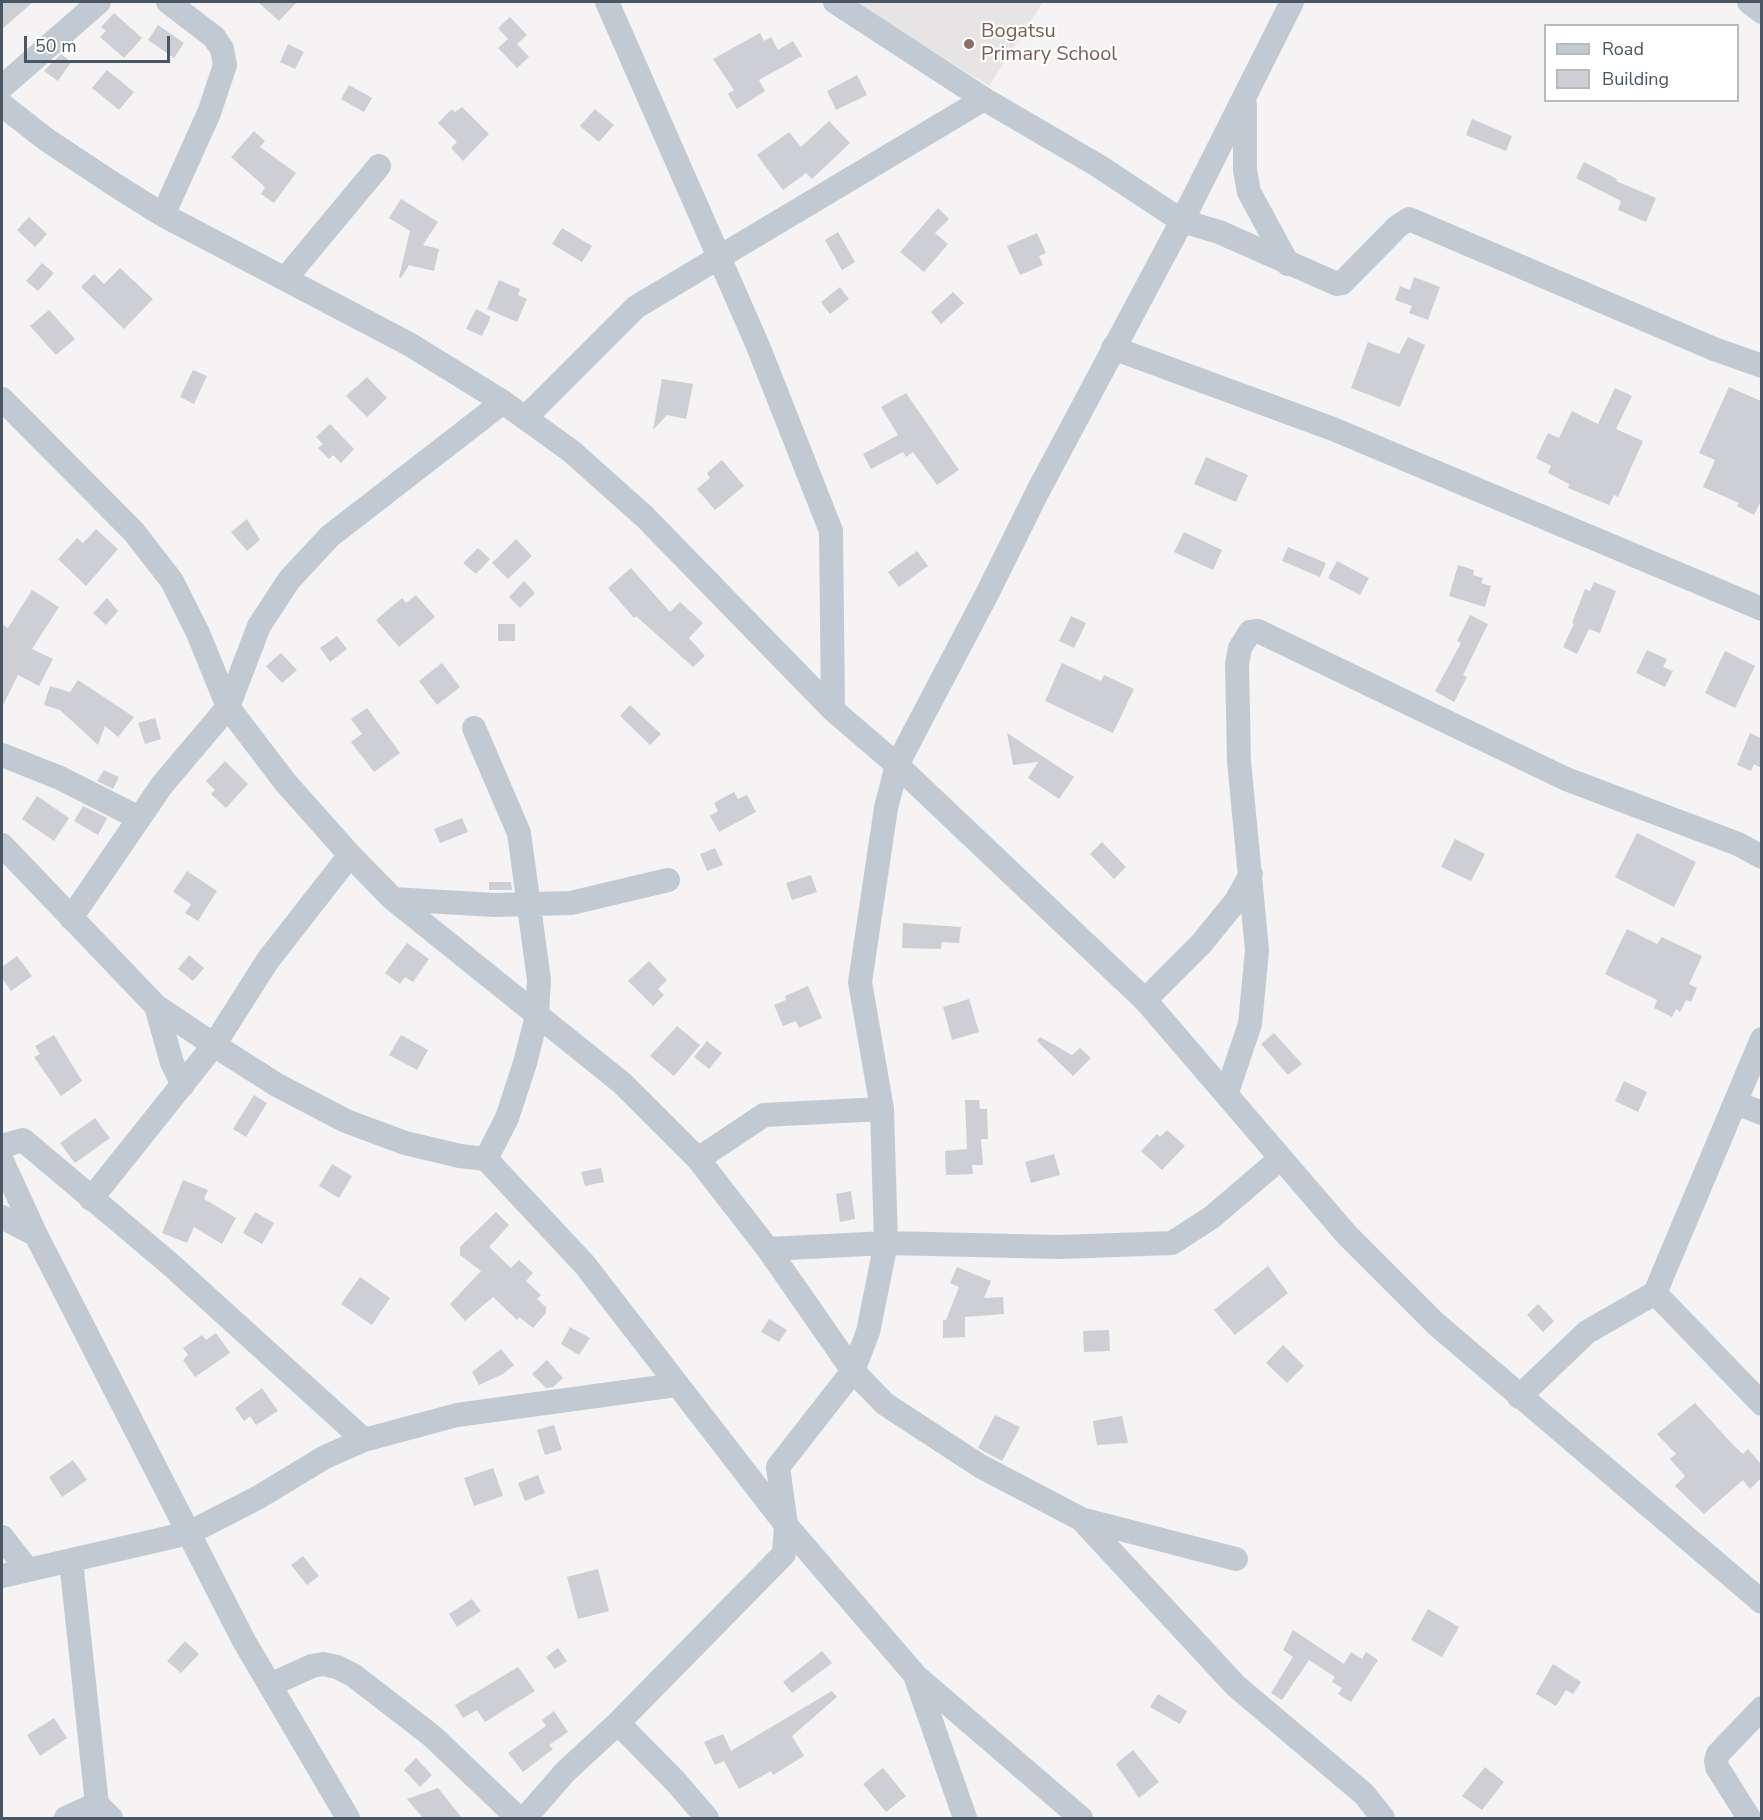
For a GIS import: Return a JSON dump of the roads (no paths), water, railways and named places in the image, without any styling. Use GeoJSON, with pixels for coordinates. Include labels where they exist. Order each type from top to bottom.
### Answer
{"type":"FeatureCollection","features":[{"type":"Feature","properties":{"kind":"street"},"geometry":{"type":"LineString","coordinates":[[2,87],[99,2]]}},
{"type":"Feature","properties":{"kind":"street"},"geometry":{"type":"LineString","coordinates":[[163,214],[208,113],[225,65],[222,49],[214,37],[168,2]]}},
{"type":"Feature","properties":{"kind":"street"},"geometry":{"type":"LineString","coordinates":[[607,2],[758,346],[831,531],[833,710]]}},
{"type":"Feature","properties":{"kind":"street"},"geometry":{"type":"LineString","coordinates":[[835,2],[984,99],[1097,165],[1182,221],[1219,232],[1337,284],[1342,284],[1398,226],[1409,219],[1714,349],[1761,366]]}},
{"type":"Feature","properties":{"kind":"street"},"geometry":{"type":"LineString","coordinates":[[525,1818],[565,1772],[618,1723],[781,1560],[784,1554],[786,1525],[778,1467],[853,1371],[868,1332],[886,1243],[882,1109],[860,982],[886,808],[897,765],[1113,348],[1182,221],[1292,2]]}},
{"type":"Feature","properties":{"kind":"street"},"geometry":{"type":"LineString","coordinates":[[1749,2],[1761,12]]}},
{"type":"Feature","properties":{"kind":"street"},"geometry":{"type":"LineString","coordinates":[[1245,97],[1245,170],[1249,192],[1288,264]]}},
{"type":"Feature","properties":{"kind":"street"},"geometry":{"type":"LineString","coordinates":[[526,417],[636,307],[984,99]]}},
{"type":"Feature","properties":{"kind":"street"},"geometry":{"type":"LineString","coordinates":[[2,105],[46,140],[163,214],[409,344],[526,417],[571,452],[645,517],[833,710],[897,765],[1145,1000],[1227,1092],[1347,1234],[1436,1324],[1761,1602]]}},
{"type":"Feature","properties":{"kind":"street"},"geometry":{"type":"LineString","coordinates":[[285,279],[379,166]]}},
{"type":"Feature","properties":{"kind":"street"},"geometry":{"type":"LineString","coordinates":[[1113,348],[1333,429],[1761,609]]}},
{"type":"Feature","properties":{"kind":"street"},"geometry":{"type":"LineString","coordinates":[[2,399],[134,532],[172,581],[198,633],[228,707],[285,782],[393,899],[622,1083],[698,1159],[768,1249],[853,1371],[885,1404],[980,1466],[1081,1519],[1236,1559]]}},
{"type":"Feature","properties":{"kind":"street"},"geometry":{"type":"LineString","coordinates":[[71,918],[139,818],[196,742],[228,707],[259,626],[289,580],[330,536],[503,402]]}},
{"type":"Feature","properties":{"kind":"street"},"geometry":{"type":"LineString","coordinates":[[1227,1092],[1250,1024],[1257,950],[1239,761],[1237,664],[1240,648],[1250,632],[1258,631],[1566,779],[1738,844],[1761,857]]}},
{"type":"Feature","properties":{"kind":"street"},"geometry":{"type":"LineString","coordinates":[[474,728],[519,833],[539,980],[537,1016],[507,1118],[486,1159]]}},
{"type":"Feature","properties":{"kind":"street"},"geometry":{"type":"LineString","coordinates":[[2,755],[60,778],[139,818]]}},
{"type":"Feature","properties":{"kind":"street"},"geometry":{"type":"LineString","coordinates":[[2,845],[156,1006],[277,1086],[346,1121],[405,1143],[460,1156],[486,1159],[585,1265],[786,1525],[916,1676],[1080,1818]]}},
{"type":"Feature","properties":{"kind":"street"},"geometry":{"type":"LineString","coordinates":[[91,1198],[214,1045],[268,960],[350,855]]}},
{"type":"Feature","properties":{"kind":"street"},"geometry":{"type":"LineString","coordinates":[[1145,1000],[1201,944],[1236,902],[1251,874]]}},
{"type":"Feature","properties":{"kind":"street"},"geometry":{"type":"LineString","coordinates":[[393,899],[530,905],[572,903],[668,880]]}},
{"type":"Feature","properties":{"kind":"street"},"geometry":{"type":"LineString","coordinates":[[156,1006],[172,1063],[183,1085]]}},
{"type":"Feature","properties":{"kind":"street"},"geometry":{"type":"LineString","coordinates":[[1519,1397],[1587,1332],[1655,1293],[1761,1039]]}},
{"type":"Feature","properties":{"kind":"street"},"geometry":{"type":"LineString","coordinates":[[1736,1103],[1761,1113]]}},
{"type":"Feature","properties":{"kind":"street"},"geometry":{"type":"LineString","coordinates":[[698,1159],[764,1115],[882,1109]]}},
{"type":"Feature","properties":{"kind":"street"},"geometry":{"type":"LineString","coordinates":[[2,1146],[23,1140],[170,1264],[364,1440]]}},
{"type":"Feature","properties":{"kind":"street"},"geometry":{"type":"LineString","coordinates":[[768,1249],[886,1243],[1060,1247],[1172,1243],[1212,1217],[1281,1158]]}},
{"type":"Feature","properties":{"kind":"street"},"geometry":{"type":"LineString","coordinates":[[2,1161],[36,1235],[244,1641],[348,1818]]}},
{"type":"Feature","properties":{"kind":"street"},"geometry":{"type":"LineString","coordinates":[[2,1217],[36,1235]]}},
{"type":"Feature","properties":{"kind":"street"},"geometry":{"type":"LineString","coordinates":[[1655,1293],[1761,1404]]}},
{"type":"Feature","properties":{"kind":"street"},"geometry":{"type":"LineString","coordinates":[[2,1576],[189,1533],[250,1502],[324,1457],[364,1440],[458,1415],[676,1385]]}},
{"type":"Feature","properties":{"kind":"street"},"geometry":{"type":"LineString","coordinates":[[1081,1519],[1236,1686],[1364,1794],[1383,1818]]}},
{"type":"Feature","properties":{"kind":"street"},"geometry":{"type":"LineString","coordinates":[[2,1537],[27,1569]]}},
{"type":"Feature","properties":{"kind":"street"},"geometry":{"type":"LineString","coordinates":[[66,1818],[104,1811],[71,1561]]}},
{"type":"Feature","properties":{"kind":"street"},"geometry":{"type":"LineString","coordinates":[[270,1685],[312,1666],[323,1664],[337,1667],[354,1675],[432,1736],[518,1818]]}},
{"type":"Feature","properties":{"kind":"street"},"geometry":{"type":"LineString","coordinates":[[916,1676],[965,1818]]}},
{"type":"Feature","properties":{"kind":"street"},"geometry":{"type":"LineString","coordinates":[[1749,1818],[1717,1767],[1716,1761],[1718,1754],[1761,1708]]}},
{"type":"Feature","properties":{"kind":"street"},"geometry":{"type":"LineString","coordinates":[[618,1723],[676,1782],[707,1818]]}},
{"type":"Feature","properties":{"kind":"place","name":"Bogatsu Primary School"},"geometry":{"type":"Point","coordinates":[969,44]}}]}
